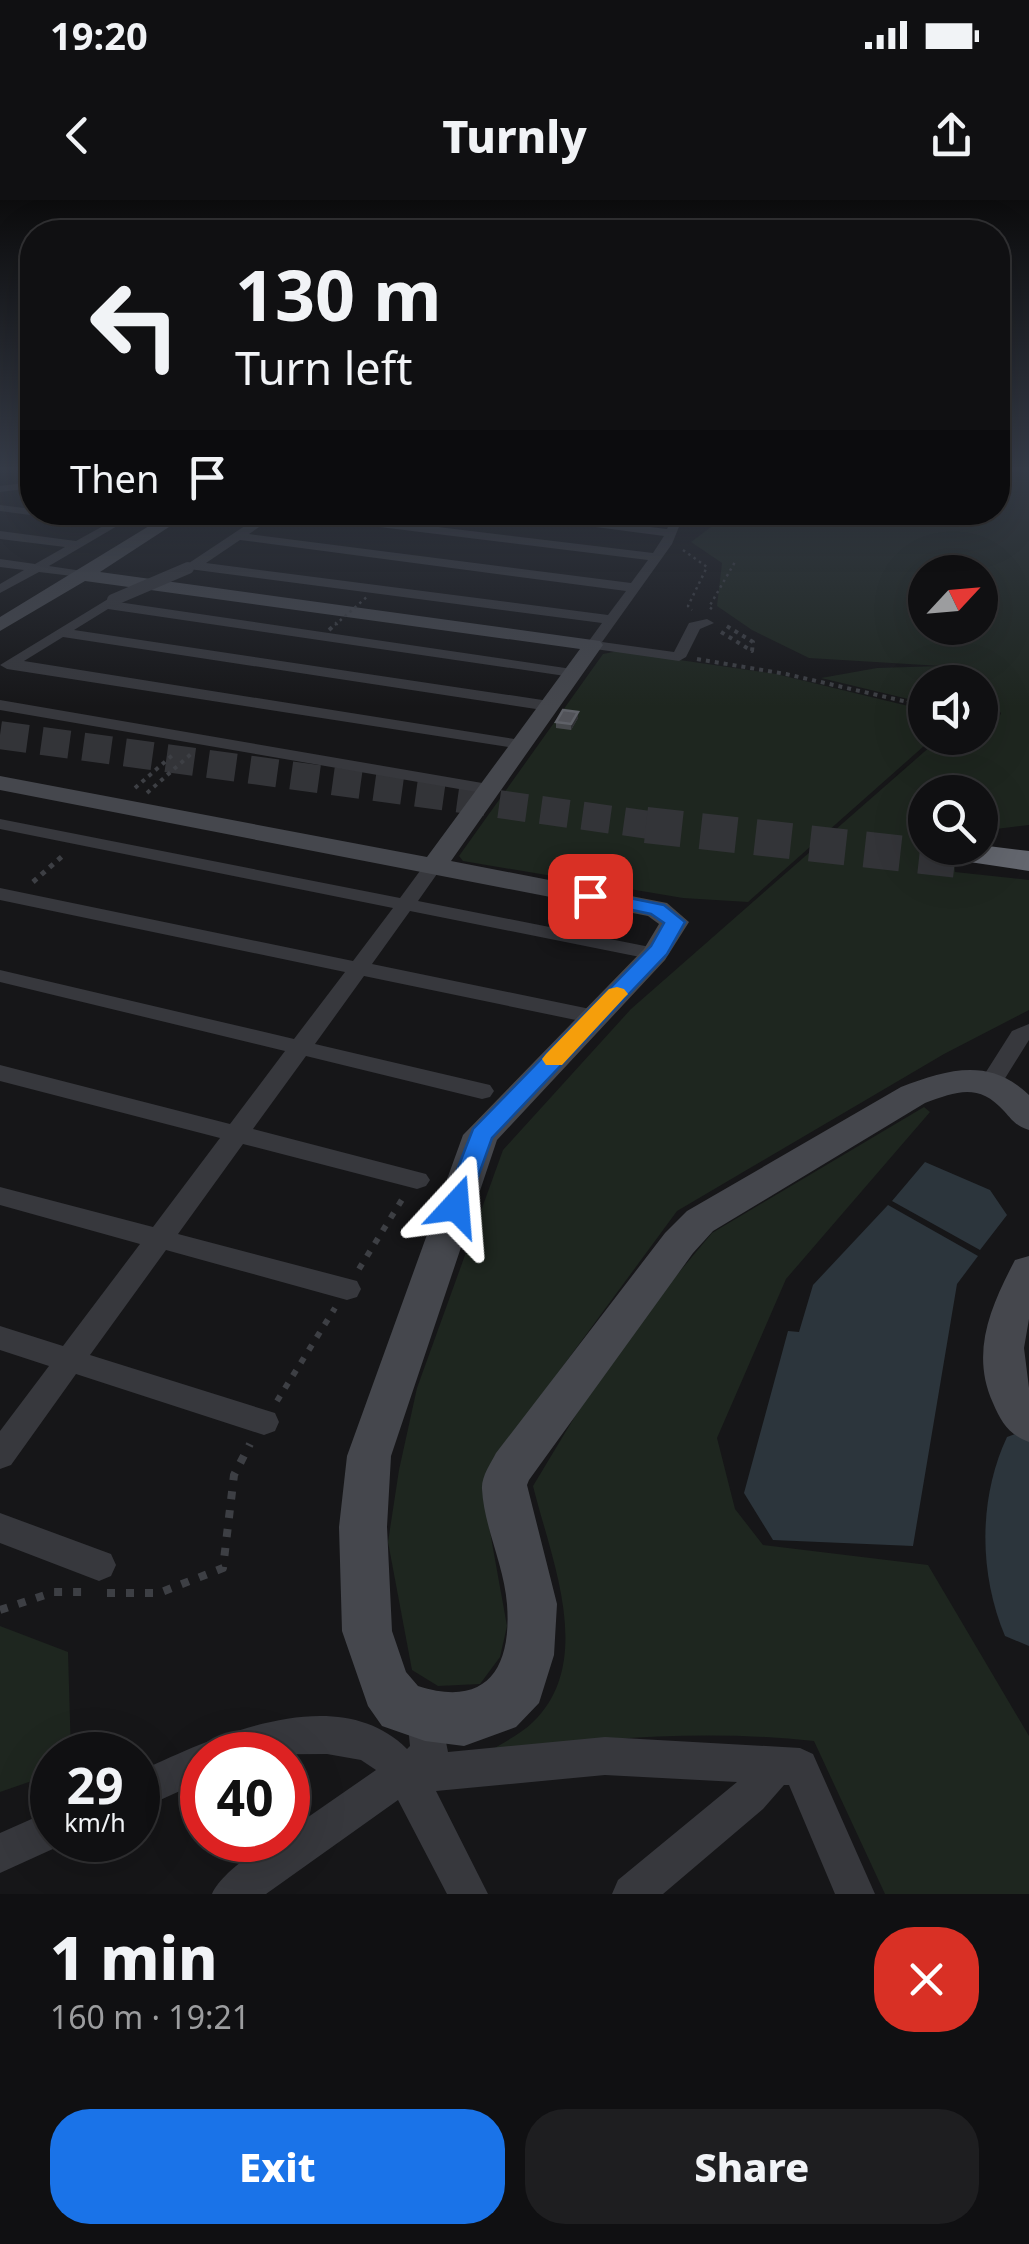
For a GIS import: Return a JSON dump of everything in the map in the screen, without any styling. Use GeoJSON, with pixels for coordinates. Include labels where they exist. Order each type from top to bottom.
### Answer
{"type":"FeatureCollection","features":[{"type":"Feature","properties":{"kind":"highway"},"geometry":{"type":"LineString","coordinates":[[1029,861],[968,857],[1029,869]]}},
{"type":"Feature","properties":{"kind":"street"},"geometry":{"type":"LineString","coordinates":[[0,589],[72,548]]}},
{"type":"Feature","properties":{"kind":"street"},"geometry":{"type":"LineString","coordinates":[[0,624],[127,548]]}},
{"type":"Feature","properties":{"kind":"street"},"geometry":{"type":"LineString","coordinates":[[5,666],[109,602],[192,566],[220,548]]}},
{"type":"Feature","properties":{"kind":"street"},"geometry":{"type":"LineString","coordinates":[[330,548],[636,588]]}},
{"type":"Feature","properties":{"kind":"street"},"geometry":{"type":"LineString","coordinates":[[575,548],[656,558]]}},
{"type":"Feature","properties":{"kind":"street"},"geometry":{"type":"LineString","coordinates":[[0,1456],[240,1135],[663,548]]}},
{"type":"Feature","properties":{"kind":"street"},"geometry":{"type":"LineString","coordinates":[[0,563],[679,656],[694,626],[714,618]]}},
{"type":"Feature","properties":{"kind":"street"},"geometry":{"type":"LineString","coordinates":[[192,566],[613,620]]}},
{"type":"Feature","properties":{"kind":"street"},"geometry":{"type":"LineString","coordinates":[[109,602],[572,673]]}},
{"type":"Feature","properties":{"kind":"street"},"geometry":{"type":"LineString","coordinates":[[59,632],[549,706]]}},
{"type":"Feature","properties":{"kind":"street"},"geometry":{"type":"LineString","coordinates":[[5,666],[521,744]]}},
{"type":"Feature","properties":{"kind":"street"},"geometry":{"type":"LineString","coordinates":[[0,705],[488,789]]}},
{"type":"Feature","properties":{"kind":"street"},"geometry":{"type":"LineString","coordinates":[[0,783],[657,909],[674,922],[655,954],[481,1135],[368,1456],[362,1527],[367,1630],[386,1688],[402,1707],[425,1716],[464,1720],[497,1708],[521,1685],[529,1655],[532,1604],[504,1484],[523,1452],[700,1221],[913,1096],[947,1082],[970,1078],[991,1082],[1009,1091],[1029,1118]]}},
{"type":"Feature","properties":{"kind":"street"},"geometry":{"type":"LineString","coordinates":[[0,824],[655,954]]}},
{"type":"Feature","properties":{"kind":"street"},"geometry":{"type":"LineString","coordinates":[[7,896],[595,1017]]}},
{"type":"Feature","properties":{"kind":"street"},"geometry":{"type":"LineString","coordinates":[[0,976],[482,1090]]}},
{"type":"Feature","properties":{"kind":"street"},"geometry":{"type":"LineString","coordinates":[[991,1082],[1020,1036],[1029,1031]]}},
{"type":"Feature","properties":{"kind":"street"},"geometry":{"type":"LineString","coordinates":[[0,1072],[417,1180]]}},
{"type":"Feature","properties":{"kind":"street"},"geometry":{"type":"LineString","coordinates":[[0,1196],[347,1289]]}},
{"type":"Feature","properties":{"kind":"street"},"geometry":{"type":"LineString","coordinates":[[1026,1420],[1005,1382],[1001,1358],[1006,1324],[1029,1271]]}},
{"type":"Feature","properties":{"kind":"street"},"geometry":{"type":"LineString","coordinates":[[0,1338],[264,1422]]}},
{"type":"Feature","properties":{"kind":"street"},"geometry":{"type":"LineString","coordinates":[[0,1528],[99,1564]]}},
{"type":"Feature","properties":{"kind":"street"},"geometry":{"type":"LineString","coordinates":[[232,1894],[430,1755],[425,1716]]}},
{"type":"Feature","properties":{"kind":"street"},"geometry":{"type":"LineString","coordinates":[[310,1737],[369,1744],[387,1754],[403,1775],[468,1894]]}},
{"type":"Feature","properties":{"kind":"street"},"geometry":{"type":"LineString","coordinates":[[403,1775],[605,1756],[800,1767],[855,1894]]}},
{"type":"Feature","properties":{"kind":"street"},"geometry":{"type":"LineString","coordinates":[[632,1894],[750,1796],[775,1766]]}},
{"type":"Feature","properties":{"kind":"street"},"geometry":{"type":"LineString","coordinates":[[0,1853],[30,1839]]}},
{"type":"Feature","properties":{"kind":"path"},"geometry":{"type":"LineString","coordinates":[[681,548],[706,567],[688,606],[714,618],[753,642],[752,651],[714,618],[709,607],[734,562]]}},
{"type":"Feature","properties":{"kind":"path"},"geometry":{"type":"LineString","coordinates":[[328,630],[369,594]]}},
{"type":"Feature","properties":{"kind":"path"},"geometry":{"type":"LineString","coordinates":[[679,656],[786,674],[908,702]]}},
{"type":"Feature","properties":{"kind":"path"},"geometry":{"type":"LineString","coordinates":[[183,746],[130,792],[145,795],[198,748]]}},
{"type":"Feature","properties":{"kind":"path"},"geometry":{"type":"LineString","coordinates":[[7,896],[81,840]]}},
{"type":"Feature","properties":{"kind":"path"},"geometry":{"type":"LineString","coordinates":[[0,1610],[54,1592],[159,1593],[223,1568],[234,1476],[417,1180]]}},
{"type":"Feature","properties":{"kind":"shaded area"},"geometry":{"type":"Polygon","coordinates":[[[700,548],[1029,548],[1029,825],[998,829],[998,775],[908,775],[908,865],[954,865],[955,872],[1029,880],[1029,1010],[944,1054],[677,1211],[496,1457],[483,1493],[507,1626],[500,1657],[480,1684],[438,1686],[412,1670],[388,1542],[417,1388],[503,1150],[631,1009],[921,755],[998,755],[998,665],[809,658],[752,630],[717,606],[722,563],[700,548]]]}},
{"type":"Feature","properties":{"kind":"shaded area"},"geometry":{"type":"Polygon","coordinates":[[[618,651],[776,674],[908,706],[908,755],[914,755],[748,902],[683,898],[463,861],[459,856],[603,654],[618,651]]]}},
{"type":"Feature","properties":{"kind":"shaded area"},"geometry":{"type":"Polygon","coordinates":[[[908,667],[908,699],[821,678],[908,667]]]}},
{"type":"Feature","properties":{"kind":"shaded area"},"geometry":{"type":"Polygon","coordinates":[[[924,1107],[930,1112],[786,1279],[717,1438],[735,1509],[763,1545],[928,1565],[1029,1736],[1029,1894],[885,1894],[814,1741],[651,1737],[488,1752],[533,1722],[552,1697],[562,1670],[563,1608],[533,1486],[618,1345],[712,1233],[924,1107]]]}},
{"type":"Feature","properties":{"kind":"shaded area"},"geometry":{"type":"Polygon","coordinates":[[[925,1162],[990,1190],[1007,1215],[980,1250],[892,1201],[925,1162]]]}},
{"type":"Feature","properties":{"kind":"shaded area"},"geometry":{"type":"Polygon","coordinates":[[[888,1205],[978,1256],[957,1284],[913,1546],[773,1540],[744,1493],[788,1331],[799,1332],[813,1285],[888,1205]]]}},
{"type":"Feature","properties":{"kind":"shaded area"},"geometry":{"type":"Polygon","coordinates":[[[0,1626],[68,1652],[70,1732],[30,1732],[30,1782],[0,1792],[0,1626]]]}},
{"type":"Feature","properties":{"kind":"building"},"geometry":{"type":"Polygon","coordinates":[[[563,710],[578,712],[571,724],[556,722],[563,710]]]}},
{"type":"Feature","properties":{"kind":"waterway"},"geometry":{"type":"LineString","coordinates":[[1029,1457],[1018,1556],[1029,1612]]}},
{"type":"Feature","properties":{"kind":"tunnel"},"geometry":{"type":"LineString","coordinates":[[0,735],[664,827]]}},
{"type":"Feature","properties":{"kind":"tunnel"},"geometry":{"type":"LineString","coordinates":[[646,825],[908,854]]}},
{"type":"Feature","properties":{"kind":"slow traffic"},"geometry":{"type":"LineString","coordinates":[[554,1059],[617,994]]}},
{"type":"Feature","properties":{"kind":"route"},"geometry":{"type":"LineString","coordinates":[[456,1206],[481,1135],[660,949],[674,922],[657,909],[590,896]]}}]}
